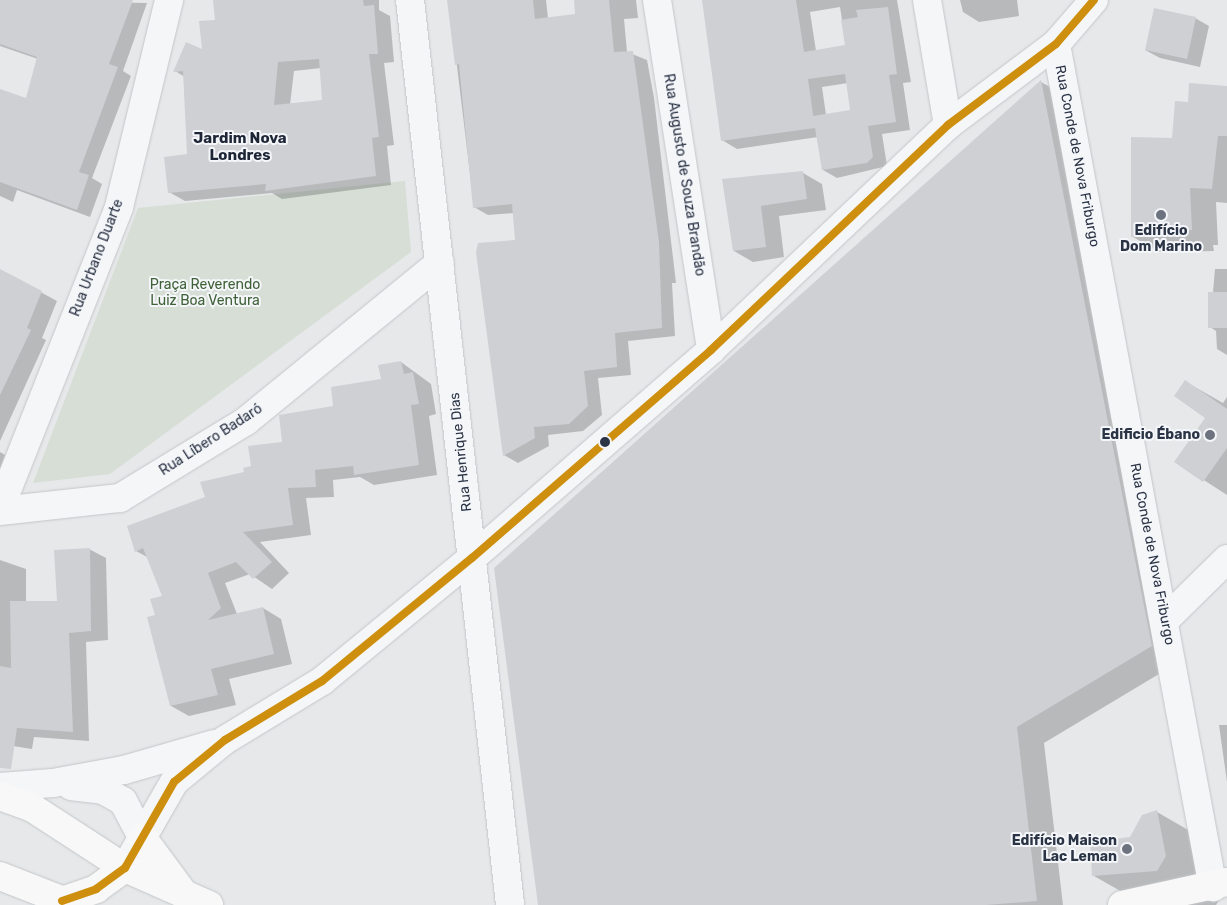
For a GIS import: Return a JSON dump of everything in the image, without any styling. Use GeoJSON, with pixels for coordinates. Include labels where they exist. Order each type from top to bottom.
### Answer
{"type":"FeatureCollection","features":[{"type":"Feature","properties":{"kind":"main road"},"geometry":{"type":"LineString","coordinates":[[0,796],[31,807],[125,868],[198,901]]}},
{"type":"Feature","properties":{"kind":"main road"},"geometry":{"type":"LineString","coordinates":[[142,837],[198,901]]}},
{"type":"Feature","properties":{"kind":"main road"},"geometry":{"type":"LineString","coordinates":[[0,876],[68,903],[125,868]]}},
{"type":"Feature","properties":{"kind":"main road"},"geometry":{"type":"LineString","coordinates":[[1122,905],[1220,885]]}},
{"type":"Feature","properties":{"kind":"street","name":"Rua Urbano Duarte"},"geometry":{"type":"LineString","coordinates":[[0,509],[119,207],[169,0]]}},
{"type":"Feature","properties":{"kind":"street","name":"Rua Henrique Dias"},"geometry":{"type":"LineString","coordinates":[[410,0],[510,905]]}},
{"type":"Feature","properties":{"kind":"street","name":"Rua Augusto de Souza Brandão"},"geometry":{"type":"LineString","coordinates":[[657,0],[710,350]]}},
{"type":"Feature","properties":{"kind":"street"},"geometry":{"type":"LineString","coordinates":[[927,0],[948,125]]}},
{"type":"Feature","properties":{"kind":"street"},"geometry":{"type":"LineString","coordinates":[[125,868],[174,782],[225,740],[322,681],[472,558],[710,350],[948,125],[1056,44],[1094,0]]}},
{"type":"Feature","properties":{"kind":"street","name":"Rua Conde de Nova Friburgo"},"geometry":{"type":"LineString","coordinates":[[1056,44],[1165,620],[1220,885]]}},
{"type":"Feature","properties":{"kind":"street","name":"Rua Líbero Badaró"},"geometry":{"type":"LineString","coordinates":[[0,509],[120,498],[246,421],[440,263]]}},
{"type":"Feature","properties":{"kind":"street"},"geometry":{"type":"LineString","coordinates":[[1165,620],[1227,559]]}},
{"type":"Feature","properties":{"kind":"street"},"geometry":{"type":"LineString","coordinates":[[0,787],[53,783],[124,770],[225,740]]}},
{"type":"Feature","properties":{"kind":"street"},"geometry":{"type":"LineString","coordinates":[[53,783],[103,790],[122,801],[142,837]]}},
{"type":"Feature","properties":{"kind":"green space","name":"Praça Reverendo Luiz Boa Ventura"},"geometry":{"type":"Polygon","coordinates":[[[405,181],[411,252],[110,474],[33,483],[138,208],[405,181]]]}},
{"type":"Feature","properties":{"kind":"building"},"geometry":{"type":"Polygon","coordinates":[[[0,0],[133,0],[109,64],[118,67],[79,172],[89,175],[77,210],[0,182],[0,89],[26,98],[37,57],[0,44],[0,0]]]}},
{"type":"Feature","properties":{"kind":"building"},"geometry":{"type":"Polygon","coordinates":[[[213,0],[363,0],[364,6],[374,5],[378,54],[369,54],[379,137],[372,138],[376,176],[265,191],[266,184],[168,193],[164,157],[187,154],[183,71],[173,72],[186,42],[202,49],[199,21],[215,20],[213,0]],[[319,59],[278,62],[274,105],[322,100],[319,59]]]}},
{"type":"Feature","properties":{"kind":"building"},"geometry":{"type":"Polygon","coordinates":[[[447,0],[533,0],[535,19],[575,14],[574,0],[609,0],[614,52],[633,51],[659,242],[662,328],[615,333],[617,367],[584,371],[588,406],[569,424],[534,427],[535,438],[503,456],[476,252],[478,243],[515,240],[512,204],[473,208],[459,64],[455,65],[447,0]]]}},
{"type":"Feature","properties":{"kind":"building"},"geometry":{"type":"Polygon","coordinates":[[[702,0],[796,0],[804,52],[845,45],[841,20],[858,17],[856,10],[888,7],[897,74],[889,75],[896,122],[868,126],[873,157],[867,163],[822,170],[815,128],[721,141],[702,0]],[[845,74],[808,79],[813,116],[850,110],[845,74]]]}},
{"type":"Feature","properties":{"kind":"building"},"geometry":{"type":"Polygon","coordinates":[[[1154,8],[1196,17],[1187,59],[1145,50],[1154,8]]]}},
{"type":"Feature","properties":{"kind":"building"},"geometry":{"type":"Polygon","coordinates":[[[1041,80],[1152,646],[1017,727],[1037,901],[986,905],[538,905],[494,568],[1041,80]]]}},
{"type":"Feature","properties":{"kind":"building"},"geometry":{"type":"Polygon","coordinates":[[[1189,83],[1227,86],[1227,136],[1218,136],[1212,189],[1190,188],[1192,230],[1187,230],[1187,236],[1131,237],[1131,137],[1172,138],[1175,101],[1188,102],[1189,83]]]}},
{"type":"Feature","properties":{"kind":"building"},"geometry":{"type":"Polygon","coordinates":[[[803,171],[807,199],[761,206],[766,247],[733,251],[722,179],[803,171]]]}},
{"type":"Feature","properties":{"kind":"building"},"geometry":{"type":"Polygon","coordinates":[[[0,269],[42,291],[27,328],[31,330],[0,395],[0,269]]]}},
{"type":"Feature","properties":{"kind":"building"},"geometry":{"type":"Polygon","coordinates":[[[1208,292],[1227,292],[1227,328],[1208,328],[1208,292]]]}},
{"type":"Feature","properties":{"kind":"building"},"geometry":{"type":"Polygon","coordinates":[[[401,361],[404,374],[413,372],[419,404],[411,405],[419,465],[354,475],[353,466],[315,470],[316,487],[288,488],[293,525],[243,532],[272,562],[253,579],[236,562],[208,573],[221,608],[208,620],[263,607],[274,654],[211,669],[218,695],[170,706],[147,617],[155,615],[150,599],[162,596],[143,548],[135,552],[127,526],[205,497],[200,482],[244,472],[243,468],[251,466],[248,446],[282,442],[279,415],[333,406],[331,387],[381,379],[378,365],[401,361]]]}},
{"type":"Feature","properties":{"kind":"building","name":"Edificio Ébano"},"geometry":{"type":"Polygon","coordinates":[[[1185,380],[1227,409],[1227,448],[1203,482],[1174,462],[1205,418],[1174,396],[1185,380]]]}},
{"type":"Feature","properties":{"kind":"building"},"geometry":{"type":"Polygon","coordinates":[[[90,548],[91,631],[69,633],[73,732],[17,728],[11,769],[0,768],[0,666],[11,668],[10,601],[57,601],[54,550],[90,548]]]}},
{"type":"Feature","properties":{"kind":"building","name":"Edifício Maison Lac Leman"},"geometry":{"type":"Polygon","coordinates":[[[1157,810],[1166,856],[1157,871],[1092,876],[1090,842],[1130,837],[1142,815],[1157,810]]]}},
{"type":"Feature","properties":{"kind":"transit line"},"geometry":{"type":"LineString","coordinates":[[62,901],[96,889],[125,868],[174,782],[225,740],[322,681],[472,558],[711,350],[948,125],[1056,44],[1094,0]]}},
{"type":"Feature","properties":{"kind":"place","name":"Edifício Dom Marino"},"geometry":{"type":"Point","coordinates":[1161,215]}},
{"type":"Feature","properties":{"kind":"place","name":"Edificio Ébano"},"geometry":{"type":"Point","coordinates":[1210,435]}},
{"type":"Feature","properties":{"kind":"place","name":"Edifício Maison Lac Leman"},"geometry":{"type":"Point","coordinates":[1127,849]}},
{"type":"Feature","properties":{"kind":"district","name":"Jardim Nova Londres"},"geometry":{"type":"Point","coordinates":[240,146]}}]}
